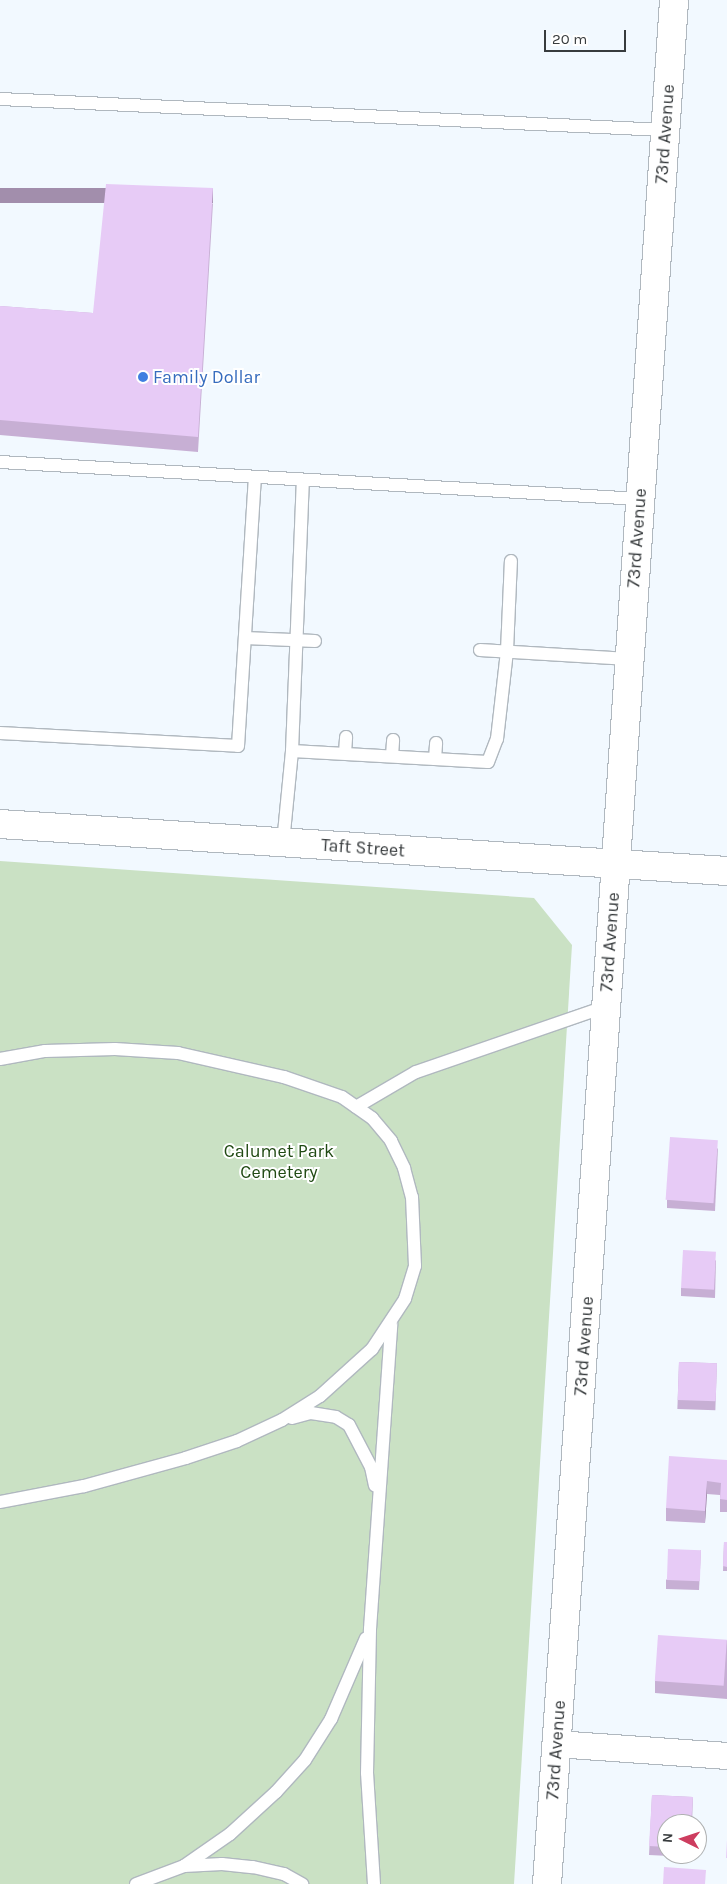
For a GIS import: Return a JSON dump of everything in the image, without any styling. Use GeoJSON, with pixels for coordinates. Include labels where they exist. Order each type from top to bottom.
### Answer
{"type":"FeatureCollection","features":[{"type":"Feature","properties":{"kind":"street","name":"73rd Avenue"},"geometry":{"type":"LineString","coordinates":[[547,1884],[674,0]]}},
{"type":"Feature","properties":{"kind":"street","name":"Taft Street"},"geometry":{"type":"LineString","coordinates":[[0,824],[615,866],[727,871]]}},
{"type":"Feature","properties":{"kind":"street"},"geometry":{"type":"LineString","coordinates":[[556,1744],[727,1756]]}},
{"type":"Feature","properties":{"kind":"lane"},"geometry":{"type":"LineString","coordinates":[[0,99],[665,130]]}},
{"type":"Feature","properties":{"kind":"lane"},"geometry":{"type":"LineString","coordinates":[[0,462],[639,499]]}},
{"type":"Feature","properties":{"kind":"lane"},"geometry":{"type":"LineString","coordinates":[[0,733],[238,746],[256,478]]}},
{"type":"Feature","properties":{"kind":"lane"},"geometry":{"type":"LineString","coordinates":[[283,843],[292,751],[298,641],[302,480]]}},
{"type":"Feature","properties":{"kind":"lane"},"geometry":{"type":"LineString","coordinates":[[292,751],[488,762],[497,739],[507,651],[511,561]]}},
{"type":"Feature","properties":{"kind":"lane"},"geometry":{"type":"LineString","coordinates":[[245,638],[315,641]]}},
{"type":"Feature","properties":{"kind":"lane"},"geometry":{"type":"LineString","coordinates":[[480,650],[629,658]]}},
{"type":"Feature","properties":{"kind":"lane"},"geometry":{"type":"LineString","coordinates":[[344,753],[346,737]]}},
{"type":"Feature","properties":{"kind":"lane"},"geometry":{"type":"LineString","coordinates":[[392,756],[393,740]]}},
{"type":"Feature","properties":{"kind":"lane"},"geometry":{"type":"LineString","coordinates":[[436,743],[436,758]]}},
{"type":"Feature","properties":{"kind":"lane"},"geometry":{"type":"LineString","coordinates":[[356,1107],[416,1072],[605,1007]]}},
{"type":"Feature","properties":{"kind":"lane"},"geometry":{"type":"LineString","coordinates":[[0,1059],[45,1051],[115,1049],[178,1053],[310,1085],[342,1097],[372,1118],[391,1142],[404,1168],[412,1198],[415,1266],[406,1299],[391,1325],[349,1372],[282,1420],[237,1441],[148,1469],[84,1486],[0,1502]]}},
{"type":"Feature","properties":{"kind":"lane"},"geometry":{"type":"LineString","coordinates":[[374,1884],[367,1773],[370,1628],[391,1325]]}},
{"type":"Feature","properties":{"kind":"lane"},"geometry":{"type":"LineString","coordinates":[[282,1420],[311,1413],[336,1417],[349,1425],[371,1467],[378,1502]]}},
{"type":"Feature","properties":{"kind":"lane"},"geometry":{"type":"LineString","coordinates":[[136,1884],[184,1866],[230,1834],[276,1792],[305,1760],[331,1719],[370,1628]]}},
{"type":"Feature","properties":{"kind":"lane"},"geometry":{"type":"LineString","coordinates":[[184,1866],[222,1864],[253,1867],[284,1874],[302,1884]]}},
{"type":"Feature","properties":{"kind":"green space","name":"Calumet Park Cemetery"},"geometry":{"type":"Polygon","coordinates":[[[0,861],[534,898],[572,945],[514,1884],[0,1884],[0,861]]]}},
{"type":"Feature","properties":{"kind":"building"},"geometry":{"type":"Polygon","coordinates":[[[106,184],[213,188],[198,437],[0,420],[0,306],[93,313],[106,184]]]}},
{"type":"Feature","properties":{"kind":"building"},"geometry":{"type":"Polygon","coordinates":[[[670,1137],[718,1140],[713,1203],[666,1200],[670,1137]]]}},
{"type":"Feature","properties":{"kind":"building"},"geometry":{"type":"Polygon","coordinates":[[[683,1250],[716,1252],[714,1290],[681,1288],[683,1250]]]}},
{"type":"Feature","properties":{"kind":"building"},"geometry":{"type":"Polygon","coordinates":[[[679,1362],[717,1363],[716,1401],[678,1400],[679,1362]]]}},
{"type":"Feature","properties":{"kind":"building"},"geometry":{"type":"Polygon","coordinates":[[[669,1456],[727,1460],[727,1500],[720,1499],[721,1483],[707,1481],[705,1511],[666,1508],[669,1456]]]}},
{"type":"Feature","properties":{"kind":"building"},"geometry":{"type":"Polygon","coordinates":[[[724,1542],[727,1542],[727,1567],[723,1566],[724,1542]]]}},
{"type":"Feature","properties":{"kind":"building"},"geometry":{"type":"Polygon","coordinates":[[[668,1549],[701,1550],[700,1581],[667,1580],[668,1549]]]}},
{"type":"Feature","properties":{"kind":"building"},"geometry":{"type":"Polygon","coordinates":[[[658,1635],[727,1640],[724,1686],[655,1681],[658,1635]]]}},
{"type":"Feature","properties":{"kind":"building"},"geometry":{"type":"Polygon","coordinates":[[[652,1795],[693,1797],[692,1814],[657,1814],[657,1846],[649,1846],[652,1795]]]}},
{"type":"Feature","properties":{"kind":"building"},"geometry":{"type":"Polygon","coordinates":[[[664,1867],[706,1870],[705,1884],[663,1884],[664,1867]]]}},
{"type":"Feature","properties":{"kind":"place","name":"Family Dollar"},"geometry":{"type":"Point","coordinates":[143,377]}}]}
